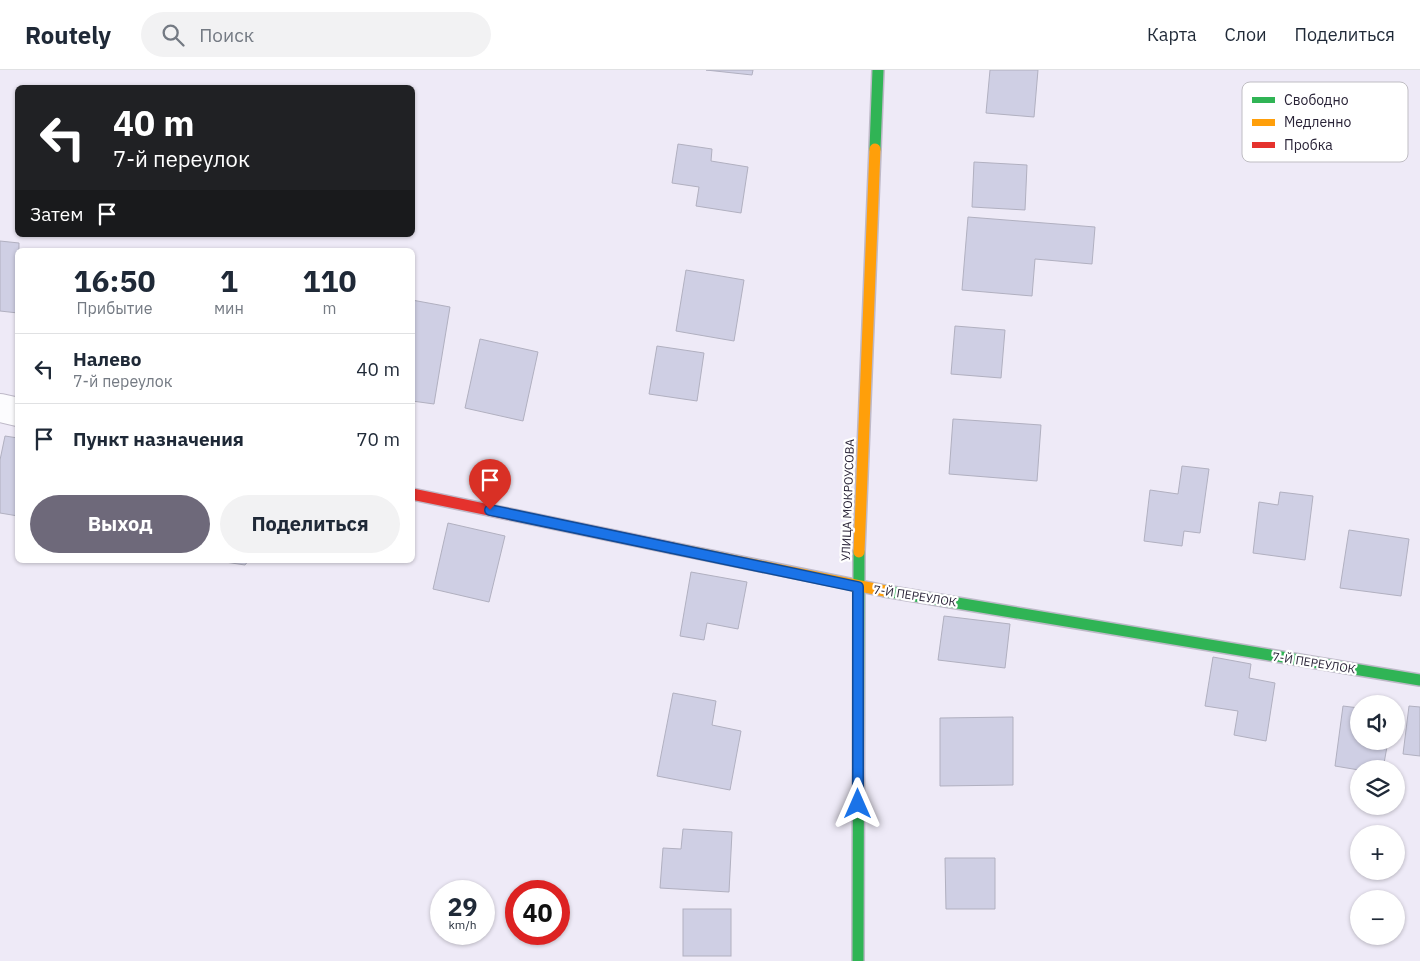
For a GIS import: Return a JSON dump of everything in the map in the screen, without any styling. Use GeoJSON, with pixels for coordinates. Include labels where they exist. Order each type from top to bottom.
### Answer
{"type":"FeatureCollection","features":[{"type":"Feature","properties":{"kind":"street","name":"УЛИЦА МОКРОУСОВА"},"geometry":{"type":"LineString","coordinates":[[858,961],[858,587],[878,70]]}},
{"type":"Feature","properties":{"kind":"street"},"geometry":{"type":"LineString","coordinates":[[0,408],[15,411]]}},
{"type":"Feature","properties":{"kind":"street","name":"7-Й ПЕРЕУЛОК"},"geometry":{"type":"LineString","coordinates":[[415,495],[858,587],[1420,680]]}},
{"type":"Feature","properties":{"kind":"building"},"geometry":{"type":"Polygon","coordinates":[[[706,70],[753,70],[752,75],[706,70]]]}},
{"type":"Feature","properties":{"kind":"building"},"geometry":{"type":"Polygon","coordinates":[[[990,70],[1038,70],[1034,117],[986,113],[990,70]]]}},
{"type":"Feature","properties":{"kind":"building"},"geometry":{"type":"Polygon","coordinates":[[[678,144],[712,149],[711,161],[748,167],[741,213],[696,206],[699,187],[672,183],[678,144]]]}},
{"type":"Feature","properties":{"kind":"building"},"geometry":{"type":"Polygon","coordinates":[[[974,162],[1027,165],[1025,210],[972,207],[974,162]]]}},
{"type":"Feature","properties":{"kind":"building"},"geometry":{"type":"Polygon","coordinates":[[[968,217],[1095,227],[1092,264],[1035,259],[1032,296],[962,290],[968,217]]]}},
{"type":"Feature","properties":{"kind":"building"},"geometry":{"type":"Polygon","coordinates":[[[0,241],[19,243],[19,248],[15,248],[15,313],[0,311],[0,241]]]}},
{"type":"Feature","properties":{"kind":"building"},"geometry":{"type":"Polygon","coordinates":[[[686,270],[744,280],[734,341],[676,331],[686,270]]]}},
{"type":"Feature","properties":{"kind":"building"},"geometry":{"type":"Polygon","coordinates":[[[415,301],[450,307],[434,404],[415,401],[415,301]]]}},
{"type":"Feature","properties":{"kind":"building"},"geometry":{"type":"Polygon","coordinates":[[[955,326],[1005,330],[1001,378],[951,374],[955,326]]]}},
{"type":"Feature","properties":{"kind":"building"},"geometry":{"type":"Polygon","coordinates":[[[480,339],[538,352],[523,421],[465,408],[480,339]]]}},
{"type":"Feature","properties":{"kind":"building"},"geometry":{"type":"Polygon","coordinates":[[[657,346],[704,353],[697,401],[649,394],[657,346]]]}},
{"type":"Feature","properties":{"kind":"building"},"geometry":{"type":"Polygon","coordinates":[[[953,419],[1041,425],[1037,481],[949,474],[953,419]]]}},
{"type":"Feature","properties":{"kind":"building"},"geometry":{"type":"Polygon","coordinates":[[[5,436],[15,438],[15,516],[0,513],[0,460],[5,436]]]}},
{"type":"Feature","properties":{"kind":"building"},"geometry":{"type":"Polygon","coordinates":[[[1182,466],[1209,469],[1200,533],[1184,531],[1182,546],[1144,541],[1150,490],[1178,494],[1182,466]]]}},
{"type":"Feature","properties":{"kind":"building"},"geometry":{"type":"Polygon","coordinates":[[[1280,492],[1313,496],[1305,560],[1253,553],[1259,502],[1278,505],[1280,492]]]}},
{"type":"Feature","properties":{"kind":"building"},"geometry":{"type":"Polygon","coordinates":[[[448,523],[505,536],[489,602],[433,589],[448,523]]]}},
{"type":"Feature","properties":{"kind":"building"},"geometry":{"type":"Polygon","coordinates":[[[1349,530],[1409,539],[1401,596],[1340,588],[1349,530]]]}},
{"type":"Feature","properties":{"kind":"building"},"geometry":{"type":"Polygon","coordinates":[[[691,572],[747,582],[738,629],[707,623],[704,640],[680,636],[691,572]]]}},
{"type":"Feature","properties":{"kind":"building"},"geometry":{"type":"Polygon","coordinates":[[[944,616],[1010,624],[1005,668],[938,660],[944,616]]]}},
{"type":"Feature","properties":{"kind":"building"},"geometry":{"type":"Polygon","coordinates":[[[1213,657],[1251,664],[1249,678],[1275,683],[1266,741],[1234,735],[1238,711],[1205,706],[1213,657]]]}},
{"type":"Feature","properties":{"kind":"building"},"geometry":{"type":"Polygon","coordinates":[[[673,693],[716,701],[712,725],[741,731],[730,790],[657,776],[673,693]]]}},
{"type":"Feature","properties":{"kind":"building"},"geometry":{"type":"Polygon","coordinates":[[[1343,706],[1350,707],[1350,750],[1386,750],[1385,760],[1350,760],[1350,768],[1335,766],[1343,706]]]}},
{"type":"Feature","properties":{"kind":"building"},"geometry":{"type":"Polygon","coordinates":[[[1409,706],[1420,707],[1420,756],[1403,754],[1409,706]]]}},
{"type":"Feature","properties":{"kind":"building"},"geometry":{"type":"Polygon","coordinates":[[[1013,717],[1013,785],[940,786],[940,718],[1013,717]]]}},
{"type":"Feature","properties":{"kind":"building"},"geometry":{"type":"Polygon","coordinates":[[[683,829],[732,832],[729,892],[660,888],[663,848],[681,849],[683,829]]]}},
{"type":"Feature","properties":{"kind":"building"},"geometry":{"type":"Polygon","coordinates":[[[945,858],[995,858],[995,909],[946,909],[945,858]]]}},
{"type":"Feature","properties":{"kind":"building"},"geometry":{"type":"Polygon","coordinates":[[[683,909],[731,909],[731,956],[683,956],[683,909]]]}},
{"type":"Feature","properties":{"kind":"traffic: fast"},"geometry":{"type":"LineString","coordinates":[[875,149],[878,70]]}},
{"type":"Feature","properties":{"kind":"traffic: fast"},"geometry":{"type":"LineString","coordinates":[[858,961],[859,552]]}},
{"type":"Feature","properties":{"kind":"traffic: fast"},"geometry":{"type":"LineString","coordinates":[[885,591],[1420,680]]}},
{"type":"Feature","properties":{"kind":"traffic: slow"},"geometry":{"type":"LineString","coordinates":[[859,552],[875,149]]}},
{"type":"Feature","properties":{"kind":"traffic: slow"},"geometry":{"type":"LineString","coordinates":[[672,548],[885,591]]}},
{"type":"Feature","properties":{"kind":"traffic: jam"},"geometry":{"type":"LineString","coordinates":[[415,495],[672,548]]}},
{"type":"Feature","properties":{"kind":"route"},"geometry":{"type":"LineString","coordinates":[[490,510],[858,587],[858,804]]}}]}
